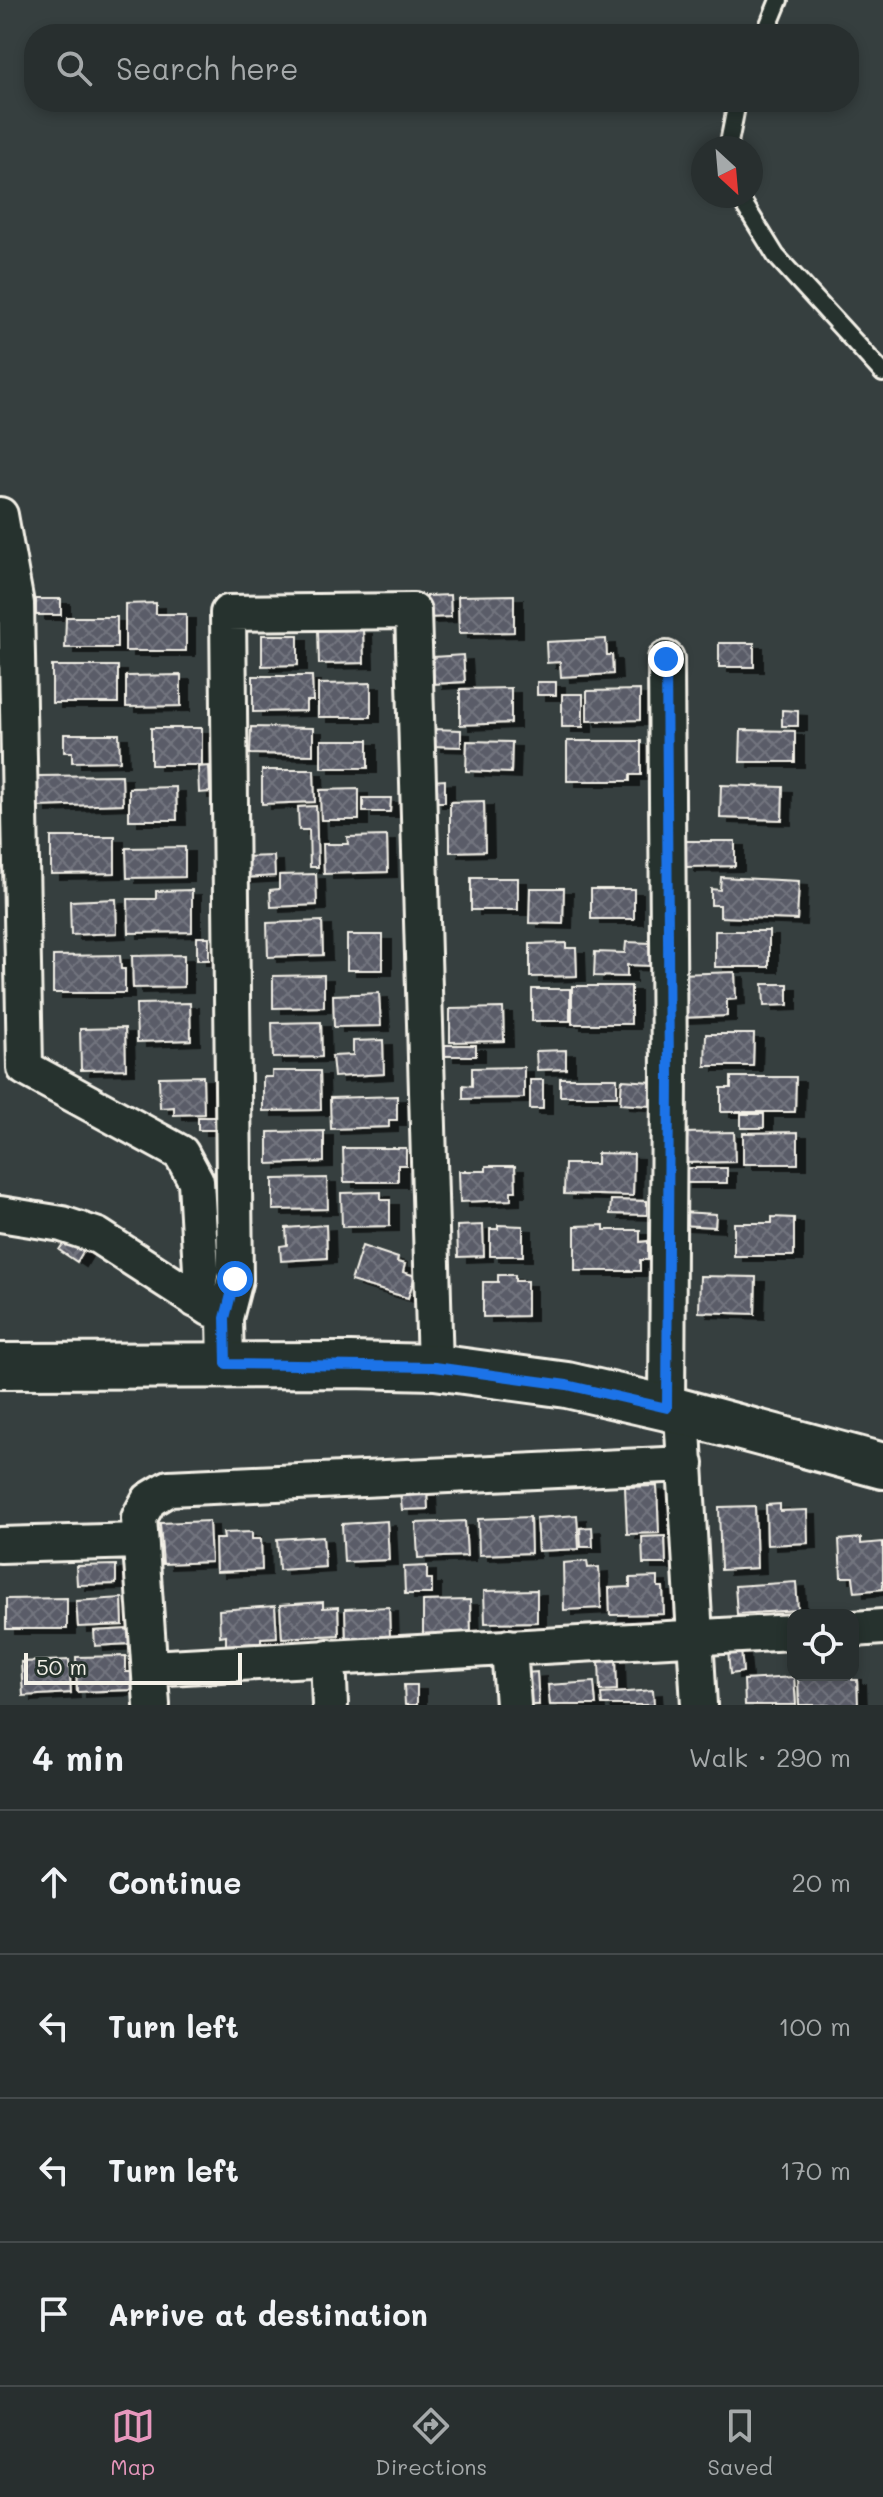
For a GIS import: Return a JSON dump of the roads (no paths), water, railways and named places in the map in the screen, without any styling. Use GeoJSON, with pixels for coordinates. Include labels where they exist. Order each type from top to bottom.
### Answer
{"type":"FeatureCollection","features":[{"type":"Feature","properties":{"kind":"street"},"geometry":{"type":"LineString","coordinates":[[0,515],[16,604],[25,1068],[181,1153],[196,1181],[201,1270],[196,1300]]}},
{"type":"Feature","properties":{"kind":"street"},"geometry":{"type":"LineString","coordinates":[[226,1364],[225,1318],[235,1279],[228,613],[413,611],[435,1367]]}},
{"type":"Feature","properties":{"kind":"street"},"geometry":{"type":"LineString","coordinates":[[666,659],[675,1410],[686,1464],[699,1705]]}},
{"type":"Feature","properties":{"kind":"street"},"geometry":{"type":"LineString","coordinates":[[0,1214],[62,1224],[98,1236],[225,1318]]}},
{"type":"Feature","properties":{"kind":"street"},"geometry":{"type":"LineString","coordinates":[[0,1366],[226,1364],[435,1367],[567,1385],[675,1410],[883,1466]]}},
{"type":"Feature","properties":{"kind":"street"},"geometry":{"type":"LineString","coordinates":[[152,1705],[139,1518],[149,1500],[169,1488],[686,1464]]}},
{"type":"Feature","properties":{"kind":"street"},"geometry":{"type":"LineString","coordinates":[[0,1545],[140,1541]]}},
{"type":"Feature","properties":{"kind":"street"},"geometry":{"type":"LineString","coordinates":[[859,1629],[883,1627]]}},
{"type":"Feature","properties":{"kind":"street"},"geometry":{"type":"LineString","coordinates":[[150,1668],[787,1632]]}},
{"type":"Feature","properties":{"kind":"street"},"geometry":{"type":"LineString","coordinates":[[509,1647],[513,1705]]}},
{"type":"Feature","properties":{"kind":"street"},"geometry":{"type":"LineString","coordinates":[[328,1657],[330,1705]]}},
{"type":"Feature","properties":{"kind":"lane"},"geometry":{"type":"LineString","coordinates":[[769,24],[779,0]]}},
{"type":"Feature","properties":{"kind":"lane"},"geometry":{"type":"LineString","coordinates":[[730,136],[735,112]]}},
{"type":"Feature","properties":{"kind":"lane"},"geometry":{"type":"LineString","coordinates":[[746,208],[776,256],[883,373]]}}]}
